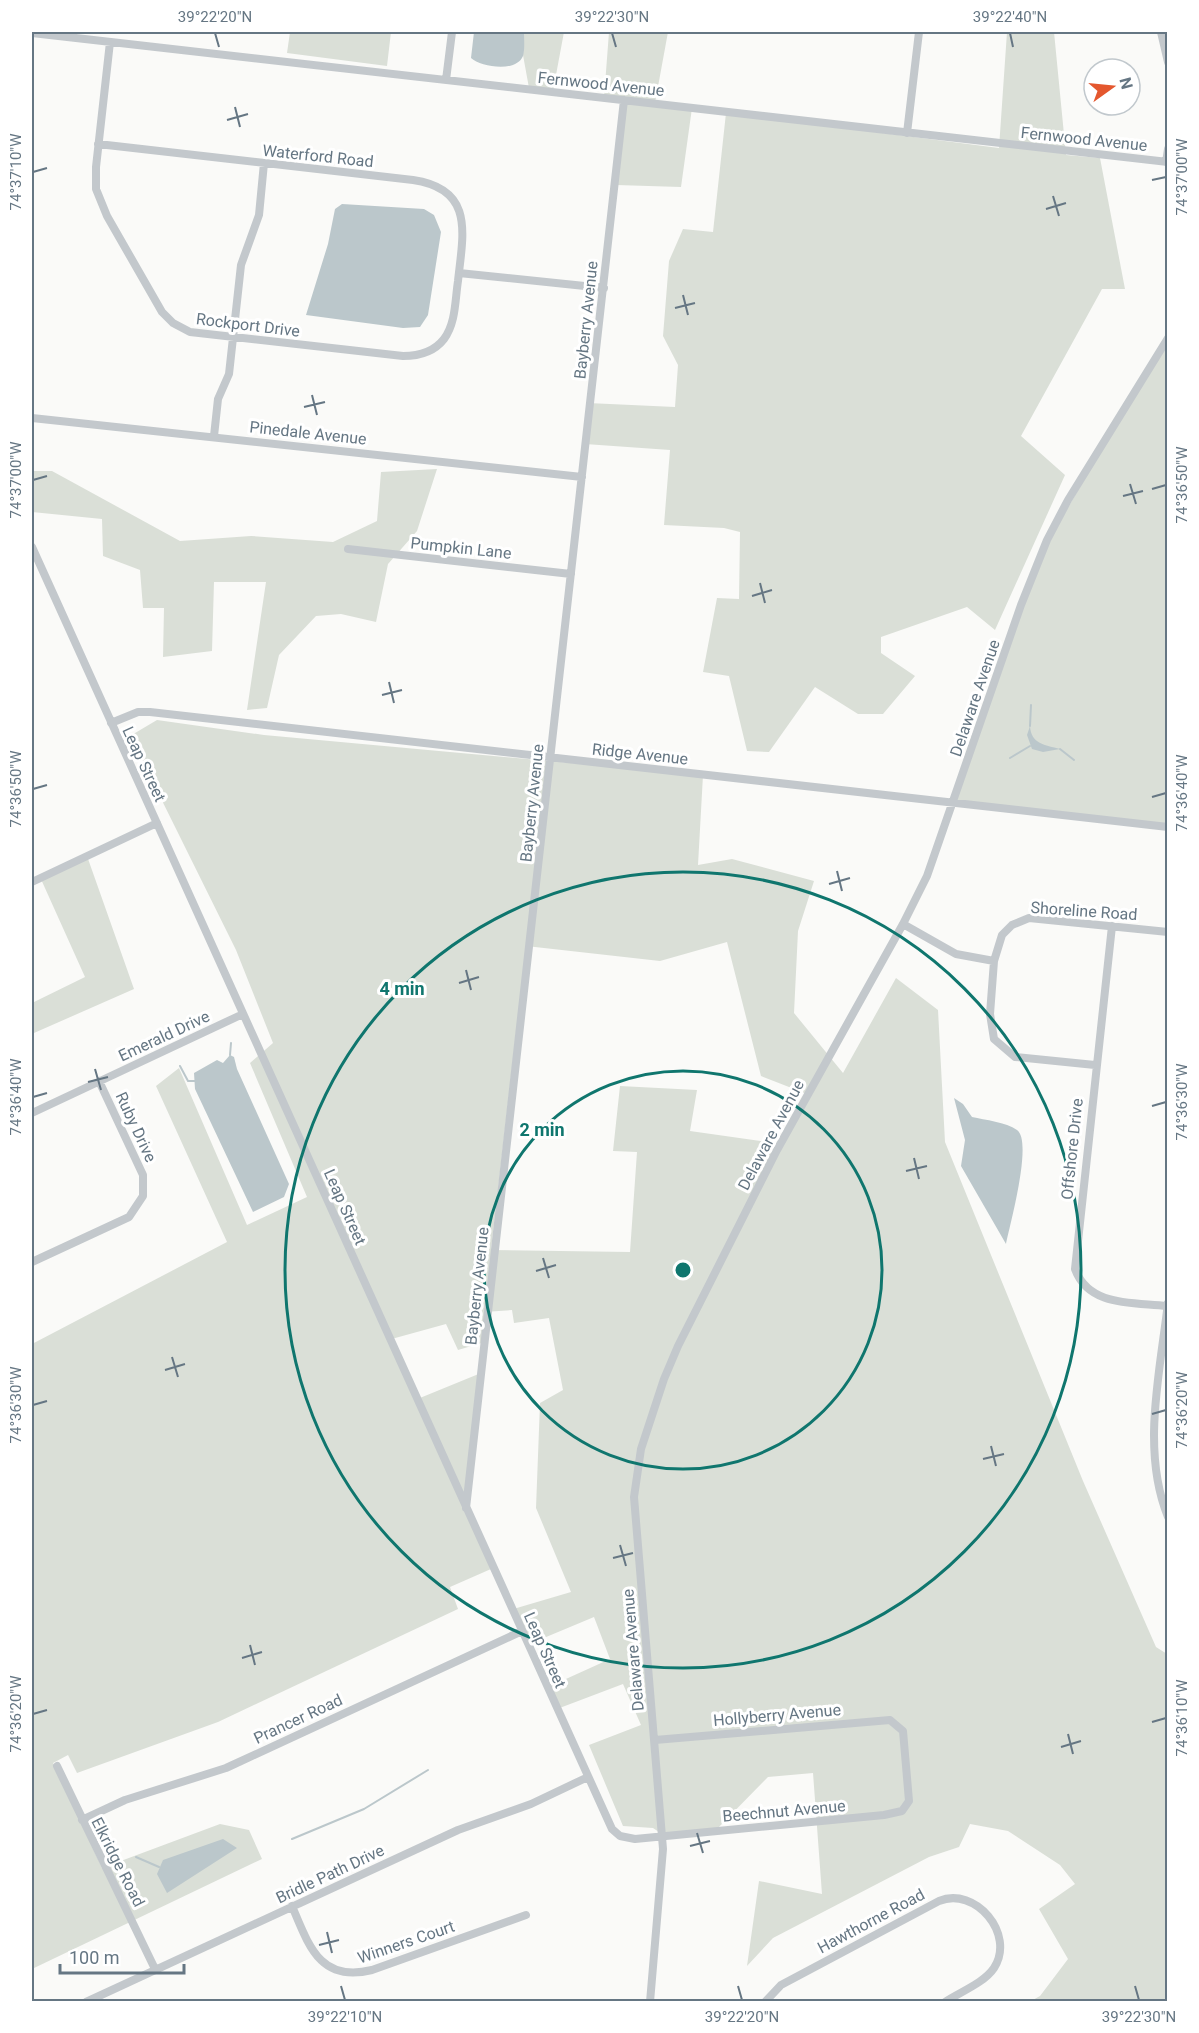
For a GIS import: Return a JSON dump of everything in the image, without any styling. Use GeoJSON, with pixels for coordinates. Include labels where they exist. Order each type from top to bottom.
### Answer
{"type":"FeatureCollection","features":[{"type":"Feature","properties":{"kind":"street"},"geometry":{"type":"LineString","coordinates":[[446,80],[452,32]]}},
{"type":"Feature","properties":{"kind":"street"},"geometry":{"type":"LineString","coordinates":[[907,133],[919,32]]}},
{"type":"Feature","properties":{"kind":"street"},"geometry":{"type":"LineString","coordinates":[[1161,32],[1167,62]]}},
{"type":"Feature","properties":{"kind":"street","name":"Fernwood Avenue"},"geometry":{"type":"LineString","coordinates":[[32,33],[1167,162]]}},
{"type":"Feature","properties":{"kind":"street","name":"Rockport Drive"},"geometry":{"type":"LineString","coordinates":[[110,42],[95,183],[101,205],[162,312],[173,323],[187,331],[233,337],[403,356],[419,355],[439,344],[450,328],[459,273]]}},
{"type":"Feature","properties":{"kind":"street","name":"Bayberry Avenue"},"geometry":{"type":"LineString","coordinates":[[466,1509],[624,100]]}},
{"type":"Feature","properties":{"kind":"street","name":"Waterford Road"},"geometry":{"type":"LineString","coordinates":[[98,144],[413,180],[438,186],[453,199],[462,219],[459,273]]}},
{"type":"Feature","properties":{"kind":"street"},"geometry":{"type":"LineString","coordinates":[[1167,149],[1167,162]]}},
{"type":"Feature","properties":{"kind":"street"},"geometry":{"type":"LineString","coordinates":[[214,436],[218,399],[228,378],[241,265],[258,217],[264,163]]}},
{"type":"Feature","properties":{"kind":"street"},"geometry":{"type":"LineString","coordinates":[[459,273],[604,288]]}},
{"type":"Feature","properties":{"kind":"street","name":"Delaware Avenue"},"geometry":{"type":"LineString","coordinates":[[650,2001],[662,1877],[663,1836],[634,1497],[641,1449],[664,1379],[715,1270],[796,1114],[903,924],[927,876],[1021,605],[1047,540],[1068,500],[1167,338]]}},
{"type":"Feature","properties":{"kind":"street","name":"Pinedale Avenue"},"geometry":{"type":"LineString","coordinates":[[32,418],[582,477]]}},
{"type":"Feature","properties":{"kind":"street","name":"Leap Street"},"geometry":{"type":"LineString","coordinates":[[32,547],[608,1822],[617,1834],[630,1839],[663,1836]]}},
{"type":"Feature","properties":{"kind":"street","name":"Pumpkin Lane"},"geometry":{"type":"LineString","coordinates":[[348,549],[571,574]]}},
{"type":"Feature","properties":{"kind":"street","name":"Ridge Avenue"},"geometry":{"type":"LineString","coordinates":[[111,723],[138,712],[150,711],[1167,827]]}},
{"type":"Feature","properties":{"kind":"street"},"geometry":{"type":"LineString","coordinates":[[32,882],[157,823]]}},
{"type":"Feature","properties":{"kind":"street","name":"Shoreline Road"},"geometry":{"type":"LineString","coordinates":[[1095,1065],[1015,1057],[994,1039],[990,1014],[994,961],[1002,935],[1020,921],[1029,918],[1167,932]]}},
{"type":"Feature","properties":{"kind":"street"},"geometry":{"type":"LineString","coordinates":[[903,924],[956,954],[994,961]]}},
{"type":"Feature","properties":{"kind":"street","name":"Offshore Drive"},"geometry":{"type":"LineString","coordinates":[[1112,926],[1095,1065],[1075,1269],[1082,1285],[1100,1297],[1167,1304]]}},
{"type":"Feature","properties":{"kind":"street","name":"Emerald Drive"},"geometry":{"type":"LineString","coordinates":[[32,1113],[243,1014]]}},
{"type":"Feature","properties":{"kind":"street","name":"Ruby Drive"},"geometry":{"type":"LineString","coordinates":[[32,1262],[129,1217],[143,1196],[143,1175],[99,1082]]}},
{"type":"Feature","properties":{"kind":"street"},"geometry":{"type":"LineString","coordinates":[[1167,1304],[1154,1430],[1158,1485],[1167,1517]]}},
{"type":"Feature","properties":{"kind":"street","name":"Prancer Road"},"geometry":{"type":"LineString","coordinates":[[82,1820],[125,1800],[226,1768],[522,1631]]}},
{"type":"Feature","properties":{"kind":"street","name":"Hollyberry Avenue"},"geometry":{"type":"LineString","coordinates":[[655,1740],[890,1720],[901,1727],[909,1785],[909,1801],[906,1808]]}},
{"type":"Feature","properties":{"kind":"street","name":"Elkridge Road"},"geometry":{"type":"LineString","coordinates":[[57,1766],[156,1969]]}},
{"type":"Feature","properties":{"kind":"street","name":"Bridle Path Drive"},"geometry":{"type":"LineString","coordinates":[[86,2001],[458,1830],[531,1804],[588,1777]]}},
{"type":"Feature","properties":{"kind":"street","name":"Beechnut Avenue"},"geometry":{"type":"LineString","coordinates":[[663,1836],[884,1815],[898,1813],[906,1808]]}},
{"type":"Feature","properties":{"kind":"street","name":"Hawthorne Road"},"geometry":{"type":"LineString","coordinates":[[765,2001],[780,1985],[942,1899],[953,1897],[967,1899],[980,1907],[992,1923],[1000,1942],[997,1964],[983,1979],[945,2001]]}},
{"type":"Feature","properties":{"kind":"street","name":"Winners Court"},"geometry":{"type":"LineString","coordinates":[[292,1906],[318,1958],[331,1968],[353,1974],[372,1970],[526,1915]]}},
{"type":"Feature","properties":{"kind":"shaded area"},"geometry":{"type":"Polygon","coordinates":[[[290,32],[391,32],[387,66],[287,53],[290,32]]]}},
{"type":"Feature","properties":{"kind":"shaded area"},"geometry":{"type":"Polygon","coordinates":[[[474,32],[524,32],[523,56],[513,65],[498,67],[482,64],[471,58],[474,32]]]}},
{"type":"Feature","properties":{"kind":"shaded area"},"geometry":{"type":"Polygon","coordinates":[[[524,32],[564,32],[553,91],[529,88],[523,55],[524,32]]]}},
{"type":"Feature","properties":{"kind":"shaded area"},"geometry":{"type":"Polygon","coordinates":[[[609,32],[668,32],[655,103],[692,108],[681,187],[616,185],[623,100],[604,98],[609,32]]]}},
{"type":"Feature","properties":{"kind":"shaded area"},"geometry":{"type":"Polygon","coordinates":[[[1007,32],[1054,32],[1066,155],[1100,158],[1125,289],[1102,289],[1021,436],[1065,475],[995,630],[967,607],[881,637],[881,653],[915,676],[883,714],[858,714],[815,687],[769,752],[747,751],[729,676],[703,672],[717,598],[739,599],[740,532],[724,528],[664,525],[670,450],[585,444],[588,403],[675,407],[678,365],[663,336],[669,261],[683,229],[713,232],[726,113],[999,148],[1007,32]]]}},
{"type":"Feature","properties":{"kind":"shaded area"},"geometry":{"type":"Polygon","coordinates":[[[342,204],[424,209],[434,215],[441,232],[428,315],[420,327],[403,328],[306,315],[328,244],[335,209],[342,204]]]}},
{"type":"Feature","properties":{"kind":"shaded area"},"geometry":{"type":"Polygon","coordinates":[[[1167,337],[1167,827],[954,802],[1041,554],[1167,337]]]}},
{"type":"Feature","properties":{"kind":"shaded area"},"geometry":{"type":"Polygon","coordinates":[[[437,469],[417,531],[388,564],[376,622],[341,614],[316,616],[279,655],[267,708],[247,710],[266,582],[214,582],[212,651],[163,657],[164,608],[143,608],[140,570],[103,556],[102,519],[32,512],[32,471],[52,471],[180,541],[251,536],[333,542],[377,521],[381,472],[437,469]]]}},
{"type":"Feature","properties":{"kind":"shaded area"},"geometry":{"type":"Polygon","coordinates":[[[157,720],[264,735],[703,775],[698,865],[732,859],[814,881],[798,931],[794,1013],[843,1073],[896,978],[938,1010],[945,1142],[1083,1481],[1156,1647],[1167,1654],[1167,2001],[1031,2001],[1040,1996],[1068,1959],[1039,1909],[1075,1884],[1060,1865],[1008,1831],[970,1824],[959,1847],[929,1857],[773,1938],[747,1966],[759,1881],[822,1894],[813,1773],[768,1777],[716,1830],[662,1834],[653,1828],[623,1826],[589,1745],[641,1725],[623,1684],[557,1709],[546,1688],[610,1659],[594,1617],[527,1645],[510,1610],[571,1592],[536,1508],[540,1403],[563,1390],[549,1318],[514,1323],[512,1310],[484,1312],[485,1342],[458,1350],[446,1324],[388,1340],[415,1400],[481,1373],[466,1514],[491,1569],[450,1587],[458,1609],[218,1722],[77,1773],[68,1755],[53,1763],[102,1868],[220,1824],[249,1830],[262,1859],[32,1969],[32,1344],[227,1242],[156,1086],[179,1068],[247,1225],[307,1197],[250,1063],[273,1043],[236,950],[130,736],[157,720]],[[727,942],[660,961],[526,946],[491,1250],[630,1252],[637,1152],[613,1151],[620,1086],[697,1090],[690,1131],[781,1144],[807,1094],[761,1076],[727,942]]]}},
{"type":"Feature","properties":{"kind":"shaded area"},"geometry":{"type":"Polygon","coordinates":[[[1030,726],[1036,740],[1044,745],[1060,749],[1043,752],[1032,749],[1027,735],[1030,726]]]}},
{"type":"Feature","properties":{"kind":"shaded area"},"geometry":{"type":"Polygon","coordinates":[[[87,856],[134,989],[34,1033],[32,1003],[85,977],[40,877],[87,856]]]}},
{"type":"Feature","properties":{"kind":"shaded area"},"geometry":{"type":"Polygon","coordinates":[[[230,1055],[234,1057],[237,1069],[289,1184],[284,1197],[253,1212],[195,1089],[194,1073],[217,1060],[223,1063],[230,1055]]]}},
{"type":"Feature","properties":{"kind":"shaded area"},"geometry":{"type":"Polygon","coordinates":[[[954,1098],[963,1104],[972,1117],[1007,1125],[1017,1130],[1021,1137],[1022,1166],[1006,1244],[961,1166],[965,1140],[954,1098]]]}},
{"type":"Feature","properties":{"kind":"shaded area"},"geometry":{"type":"Polygon","coordinates":[[[223,1839],[237,1848],[167,1893],[157,1874],[163,1860],[223,1839]]]}},
{"type":"Feature","properties":{"kind":"waterway"},"geometry":{"type":"LineString","coordinates":[[1030,726],[1031,705]]}},
{"type":"Feature","properties":{"kind":"waterway"},"geometry":{"type":"LineString","coordinates":[[1010,758],[1030,746]]}},
{"type":"Feature","properties":{"kind":"waterway"},"geometry":{"type":"LineString","coordinates":[[1060,749],[1074,760]]}},
{"type":"Feature","properties":{"kind":"waterway"},"geometry":{"type":"LineString","coordinates":[[230,1055],[231,1043]]}},
{"type":"Feature","properties":{"kind":"waterway"},"geometry":{"type":"LineString","coordinates":[[180,1066],[188,1081],[197,1081]]}},
{"type":"Feature","properties":{"kind":"waterway"},"geometry":{"type":"LineString","coordinates":[[292,1839],[364,1809],[428,1770]]}},
{"type":"Feature","properties":{"kind":"waterway"},"geometry":{"type":"LineString","coordinates":[[136,1857],[159,1867]]}}]}
